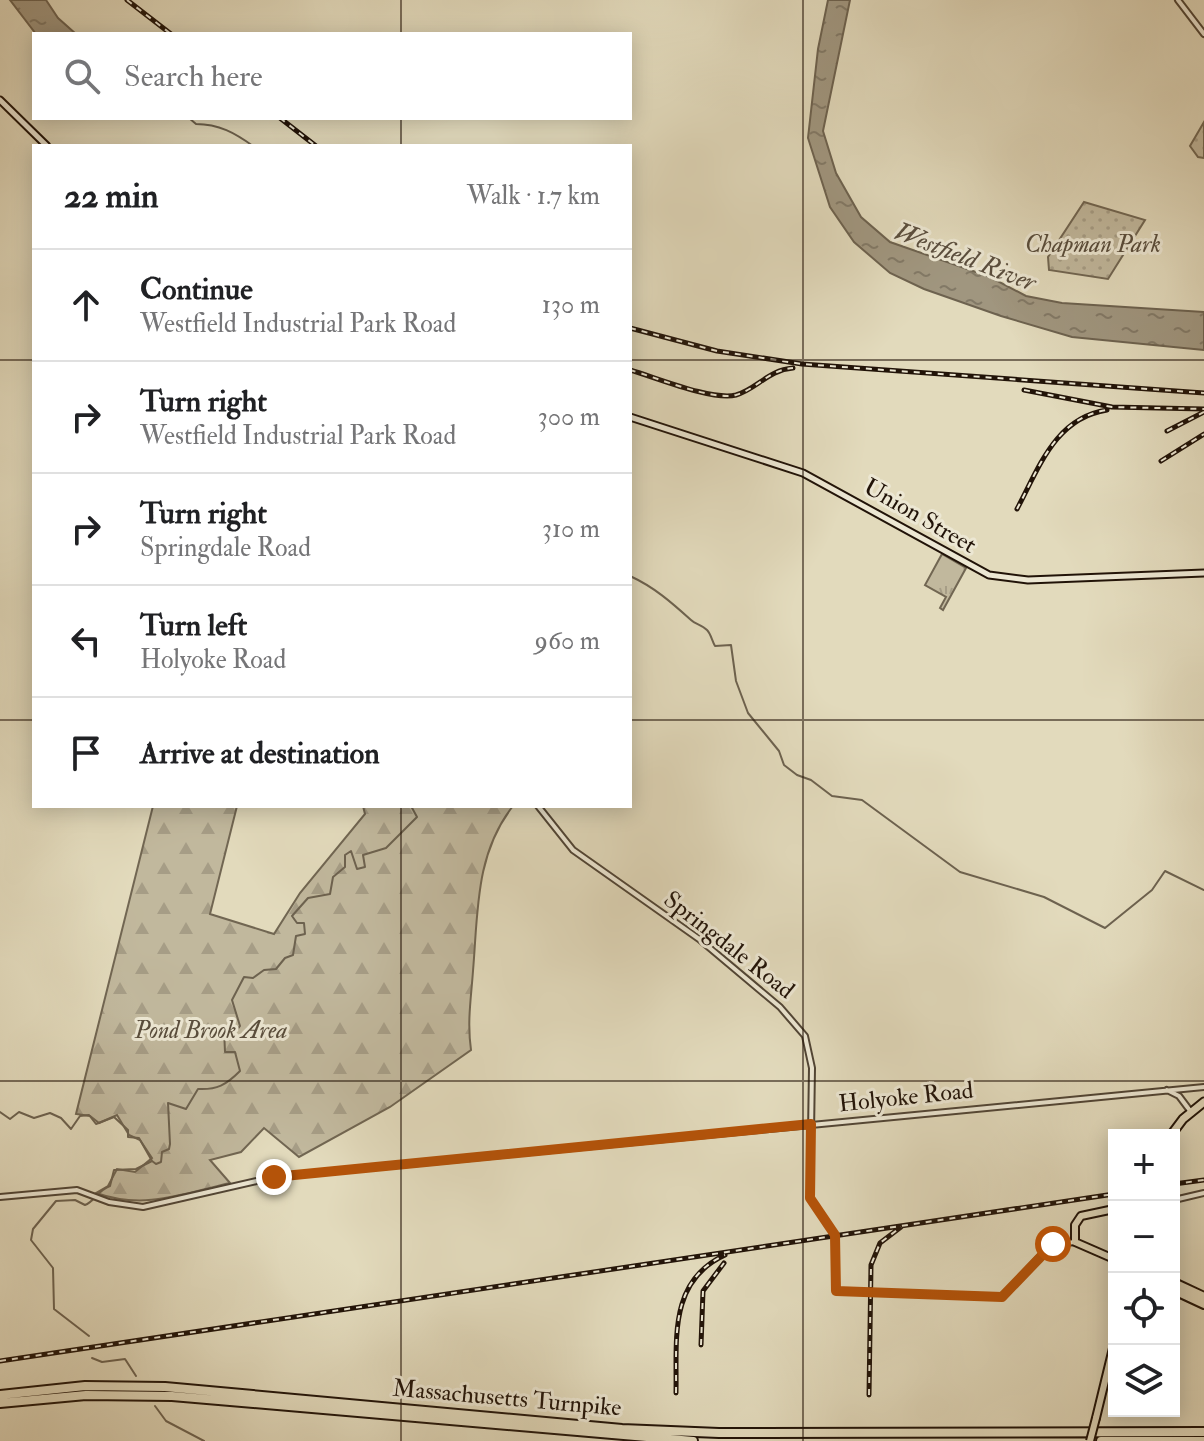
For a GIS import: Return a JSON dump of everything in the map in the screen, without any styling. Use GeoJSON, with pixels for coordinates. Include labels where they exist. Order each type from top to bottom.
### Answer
{"type":"FeatureCollection","features":[{"type":"Feature","properties":{"kind":"highway"},"geometry":{"type":"LineString","coordinates":[[1176,1129],[1204,1102]]}},
{"type":"Feature","properties":{"kind":"highway"},"geometry":{"type":"LineString","coordinates":[[1180,1286],[1204,1297]]}},
{"type":"Feature","properties":{"kind":"highway"},"geometry":{"type":"LineString","coordinates":[[1180,1293],[1204,1304]]}},
{"type":"Feature","properties":{"kind":"highway","name":"Massachusetts Turnpike"},"geometry":{"type":"LineString","coordinates":[[0,1395],[85,1386],[165,1387],[705,1433],[1099,1436],[1204,1441]]}},
{"type":"Feature","properties":{"kind":"highway","name":"Massachusetts Turnpike"},"geometry":{"type":"LineString","coordinates":[[0,1403],[86,1395],[158,1395],[693,1441]]}},
{"type":"Feature","properties":{"kind":"highway"},"geometry":{"type":"LineString","coordinates":[[1099,1436],[1204,1429]]}},
{"type":"Feature","properties":{"kind":"main road"},"geometry":{"type":"LineString","coordinates":[[0,100],[45,144]]}},
{"type":"Feature","properties":{"kind":"main road","name":"Union Street"},"geometry":{"type":"LineString","coordinates":[[632,418],[803,473],[989,575],[1028,580],[1204,573]]}},
{"type":"Feature","properties":{"kind":"main road"},"geometry":{"type":"LineString","coordinates":[[1108,1210],[1079,1217],[1071,1241],[1108,1256]]}},
{"type":"Feature","properties":{"kind":"main road"},"geometry":{"type":"LineString","coordinates":[[1090,1441],[1114,1345]]}},
{"type":"Feature","properties":{"kind":"street"},"geometry":{"type":"LineString","coordinates":[[1178,0],[1204,34]]}},
{"type":"Feature","properties":{"kind":"street","name":"Springdale Road"},"geometry":{"type":"LineString","coordinates":[[540,808],[585,860],[699,939],[791,1018],[811,1050],[810,1198],[835,1235],[836,1291],[1002,1297],[1051,1245],[1071,1241]]}},
{"type":"Feature","properties":{"kind":"street","name":"Holyoke Road"},"geometry":{"type":"LineString","coordinates":[[0,1197],[65,1189],[125,1206],[151,1206],[274,1177],[1204,1087]]}},
{"type":"Feature","properties":{"kind":"street"},"geometry":{"type":"LineString","coordinates":[[1165,1089],[1179,1096],[1191,1112]]}},
{"type":"Feature","properties":{"kind":"street"},"geometry":{"type":"LineString","coordinates":[[1180,1199],[1204,1193]]}},
{"type":"Feature","properties":{"kind":"green space"},"geometry":{"type":"Polygon","coordinates":[[[1204,122],[1204,158],[1198,157],[1190,146],[1204,122]]]}},
{"type":"Feature","properties":{"kind":"green space","name":"Chapman Park"},"geometry":{"type":"Polygon","coordinates":[[[1084,202],[1145,220],[1108,279],[1049,270],[1048,257],[1084,202]]]}},
{"type":"Feature","properties":{"kind":"green space"},"geometry":{"type":"Polygon","coordinates":[[[942,554],[966,568],[943,610],[940,608],[946,597],[925,585],[942,554]]]}},
{"type":"Feature","properties":{"kind":"green space","name":"Pond Brook Area"},"geometry":{"type":"Polygon","coordinates":[[[152,808],[236,808],[210,914],[274,934],[300,893],[365,814],[364,808],[512,808],[491,844],[481,885],[470,1010],[471,1050],[390,1107],[299,1157],[264,1128],[241,1152],[210,1160],[230,1183],[147,1200],[114,1198],[96,1193],[108,1186],[117,1169],[135,1172],[152,1158],[140,1140],[129,1135],[117,1115],[99,1123],[90,1116],[76,1114],[152,808]]]}},
{"type":"Feature","properties":{"kind":"water"},"geometry":{"type":"Polygon","coordinates":[[[10,0],[46,0],[58,18],[74,32],[34,32],[10,0]]]}},
{"type":"Feature","properties":{"kind":"water"},"geometry":{"type":"Polygon","coordinates":[[[828,0],[850,0],[823,131],[836,173],[861,217],[890,242],[990,277],[1026,296],[1062,303],[1204,312],[1204,350],[1072,337],[1001,316],[924,289],[890,273],[854,242],[830,207],[808,138],[818,49],[828,0]]]}},
{"type":"Feature","properties":{"kind":"waterway"},"geometry":{"type":"LineString","coordinates":[[191,120],[196,124],[226,130],[250,144]]}},
{"type":"Feature","properties":{"kind":"waterway"},"geometry":{"type":"LineString","coordinates":[[632,577],[655,590],[705,628],[715,646],[731,645],[736,681],[748,713],[779,751],[784,765],[832,796],[862,800],[960,872],[1044,897],[1105,928],[1152,890],[1165,871],[1204,890]]}},
{"type":"Feature","properties":{"kind":"waterway"},"geometry":{"type":"LineString","coordinates":[[89,1336],[54,1309],[53,1268],[31,1240],[33,1229],[56,1201],[88,1203],[110,1186],[114,1170],[136,1169],[152,1161],[156,1164],[161,1162],[162,1152],[169,1149],[170,1144],[168,1103],[186,1109],[198,1089],[221,1086],[240,1071],[235,1052],[225,1052],[224,1029],[237,1030],[240,1026],[232,1000],[244,977],[253,978],[264,970],[276,969],[285,958],[293,955],[296,936],[305,934],[304,923],[297,923],[292,916],[308,898],[330,894],[333,877],[345,867],[345,855],[351,851],[357,869],[365,867],[363,855],[386,848],[417,817],[412,808]]}},
{"type":"Feature","properties":{"kind":"waterway"},"geometry":{"type":"LineString","coordinates":[[0,1112],[10,1119],[19,1112],[34,1118],[50,1113],[61,1118],[71,1129],[80,1116],[89,1115],[96,1124],[114,1117],[128,1130],[128,1137],[139,1138],[152,1161]]}},
{"type":"Feature","properties":{"kind":"waterway"},"geometry":{"type":"LineString","coordinates":[[92,1358],[102,1362],[125,1359],[136,1376]]}},
{"type":"Feature","properties":{"kind":"waterway"},"geometry":{"type":"LineString","coordinates":[[155,1406],[166,1421],[204,1441]]}},
{"type":"Feature","properties":{"kind":"railway"},"geometry":{"type":"LineString","coordinates":[[127,0],[168,32]]}},
{"type":"Feature","properties":{"kind":"railway"},"geometry":{"type":"LineString","coordinates":[[283,120],[313,144]]}},
{"type":"Feature","properties":{"kind":"railway"},"geometry":{"type":"LineString","coordinates":[[632,329],[717,351],[802,364],[1204,393]]}},
{"type":"Feature","properties":{"kind":"railway"},"geometry":{"type":"LineString","coordinates":[[632,371],[699,392],[726,396],[736,395],[776,372],[793,368]]}},
{"type":"Feature","properties":{"kind":"railway"},"geometry":{"type":"LineString","coordinates":[[1024,390],[1112,407],[1204,409]]}},
{"type":"Feature","properties":{"kind":"railway"},"geometry":{"type":"LineString","coordinates":[[1017,509],[1041,462],[1061,434],[1089,415],[1107,410]]}},
{"type":"Feature","properties":{"kind":"railway"},"geometry":{"type":"LineString","coordinates":[[1167,431],[1204,412]]}},
{"type":"Feature","properties":{"kind":"railway"},"geometry":{"type":"LineString","coordinates":[[1161,461],[1204,434]]}},
{"type":"Feature","properties":{"kind":"railway"},"geometry":{"type":"LineString","coordinates":[[1180,1183],[1204,1180]]}},
{"type":"Feature","properties":{"kind":"railway"},"geometry":{"type":"LineString","coordinates":[[0,1361],[1108,1195]]}},
{"type":"Feature","properties":{"kind":"railway"},"geometry":{"type":"LineString","coordinates":[[869,1395],[871,1265],[880,1243],[901,1227]]}},
{"type":"Feature","properties":{"kind":"railway"},"geometry":{"type":"LineString","coordinates":[[676,1393],[677,1333],[685,1296],[693,1280],[707,1266],[725,1255]]}},
{"type":"Feature","properties":{"kind":"railway"},"geometry":{"type":"LineString","coordinates":[[701,1345],[703,1291],[724,1263]]}},
{"type":"Feature","properties":{"kind":"route"},"geometry":{"type":"LineString","coordinates":[[274,1177],[811,1124],[810,1198],[814,1209],[835,1235],[836,1291],[1002,1297],[1053,1244]]}},
{"type":"Feature","properties":{"kind":"water label","name":"Westfield River"},"geometry":{"type":"Point","coordinates":[965,257]}}]}
